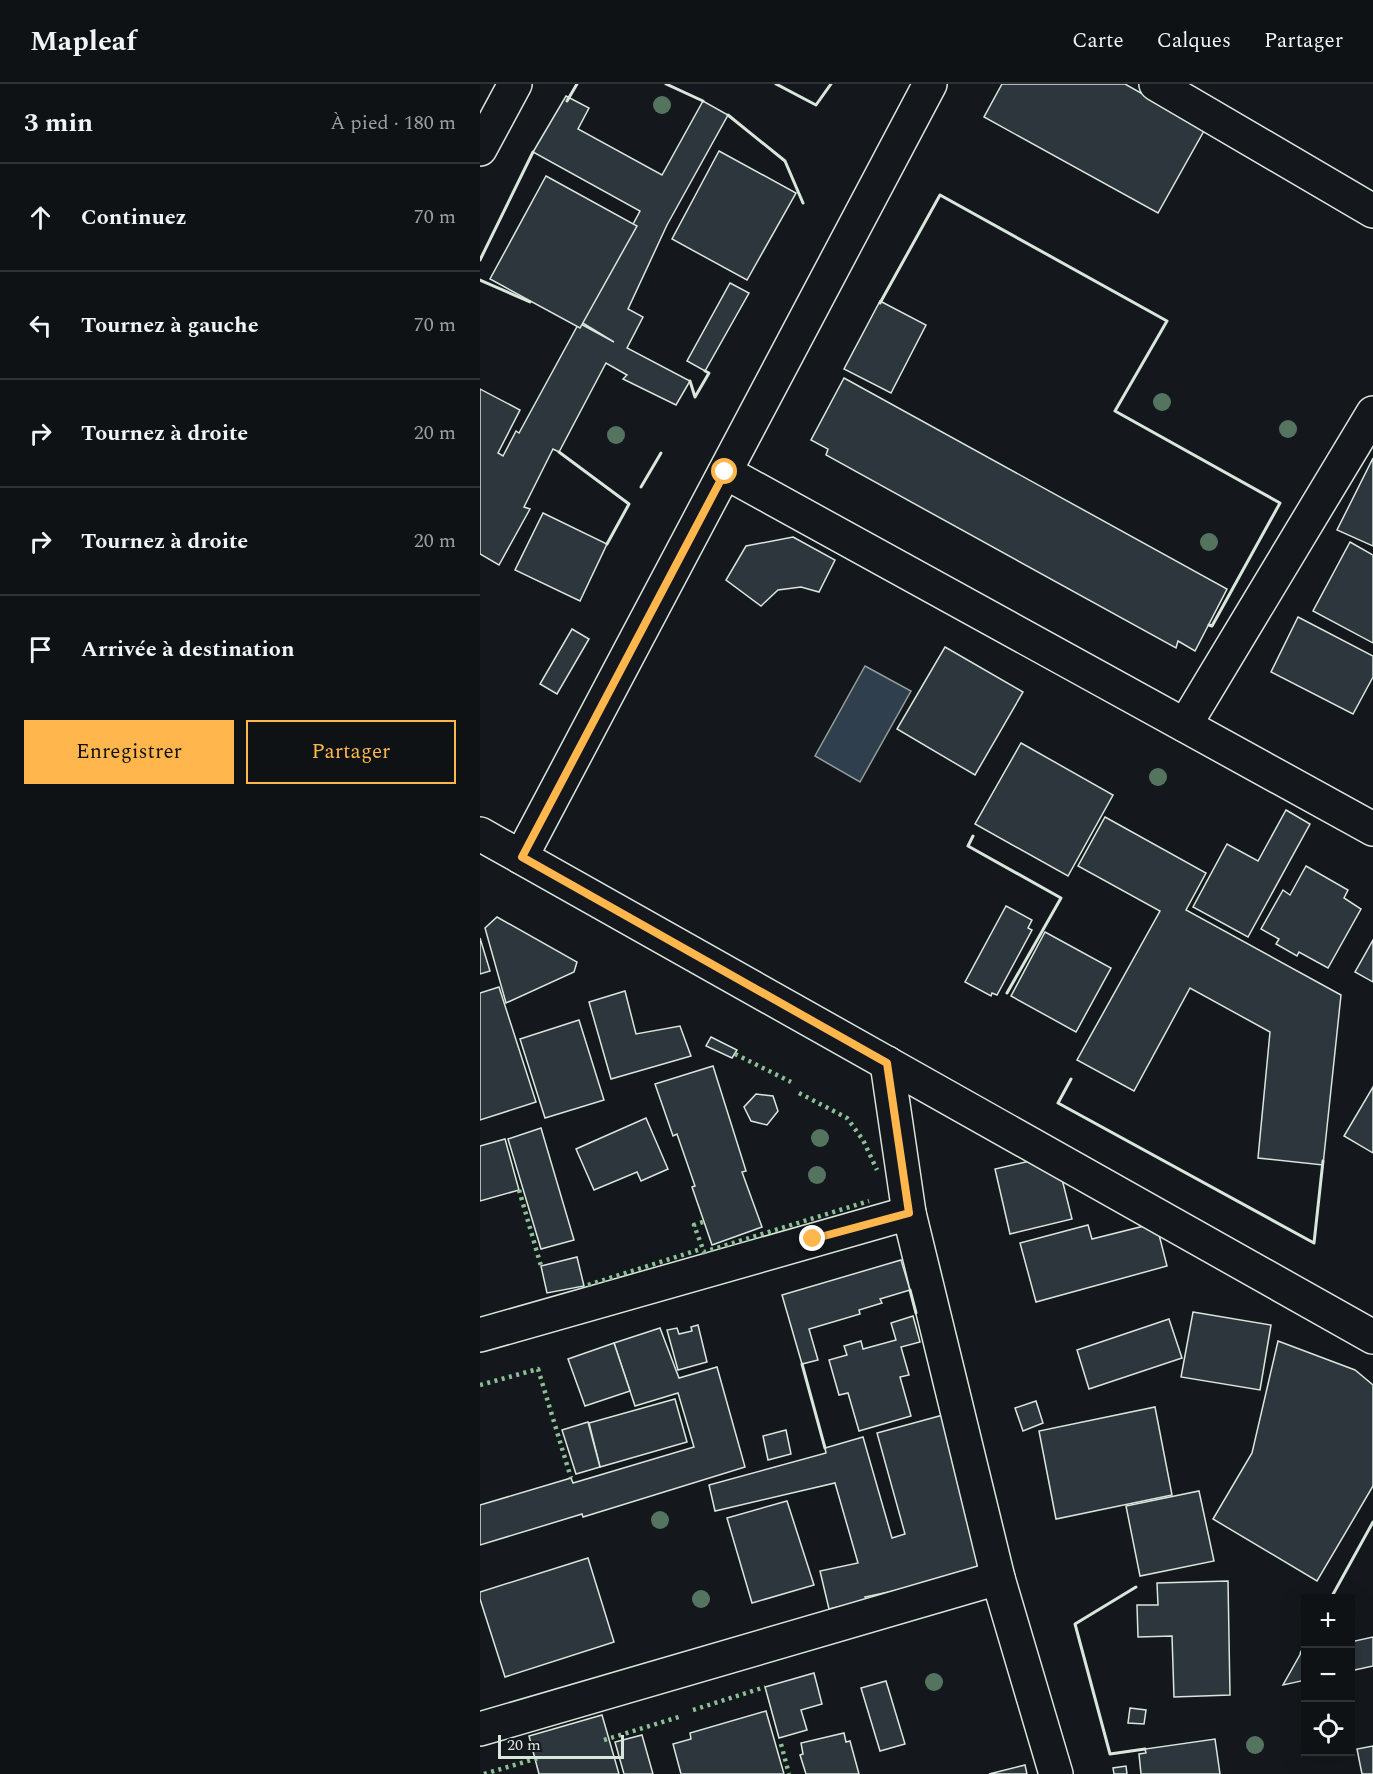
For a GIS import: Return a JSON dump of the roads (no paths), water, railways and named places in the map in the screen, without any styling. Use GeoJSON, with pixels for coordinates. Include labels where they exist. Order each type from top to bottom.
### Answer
{"type":"FeatureCollection","features":[{"type":"Feature","properties":{"kind":"street"},"geometry":{"type":"LineString","coordinates":[[480,149],[515,84]]}},
{"type":"Feature","properties":{"kind":"street"},"geometry":{"type":"LineString","coordinates":[[522,857],[930,84]]}},
{"type":"Feature","properties":{"kind":"street"},"geometry":{"type":"LineString","coordinates":[[1156,84],[1373,211]]}},
{"type":"Feature","properties":{"kind":"street"},"geometry":{"type":"LineString","coordinates":[[1185,725],[1373,413]]}},
{"type":"Feature","properties":{"kind":"street"},"geometry":{"type":"LineString","coordinates":[[725,472],[1373,829]]}},
{"type":"Feature","properties":{"kind":"street"},"geometry":{"type":"LineString","coordinates":[[480,834],[1373,1337]]}},
{"type":"Feature","properties":{"kind":"street"},"geometry":{"type":"LineString","coordinates":[[887,1063],[909,1213],[998,1578],[1056,1774]]}},
{"type":"Feature","properties":{"kind":"street"},"geometry":{"type":"LineString","coordinates":[[480,1335],[909,1213]]}},
{"type":"Feature","properties":{"kind":"street"},"geometry":{"type":"LineString","coordinates":[[480,1729],[998,1578]]}},
{"type":"Feature","properties":{"kind":"water"},"geometry":{"type":"Polygon","coordinates":[[[865,666],[911,691],[860,782],[815,756],[865,666]]]}}]}
